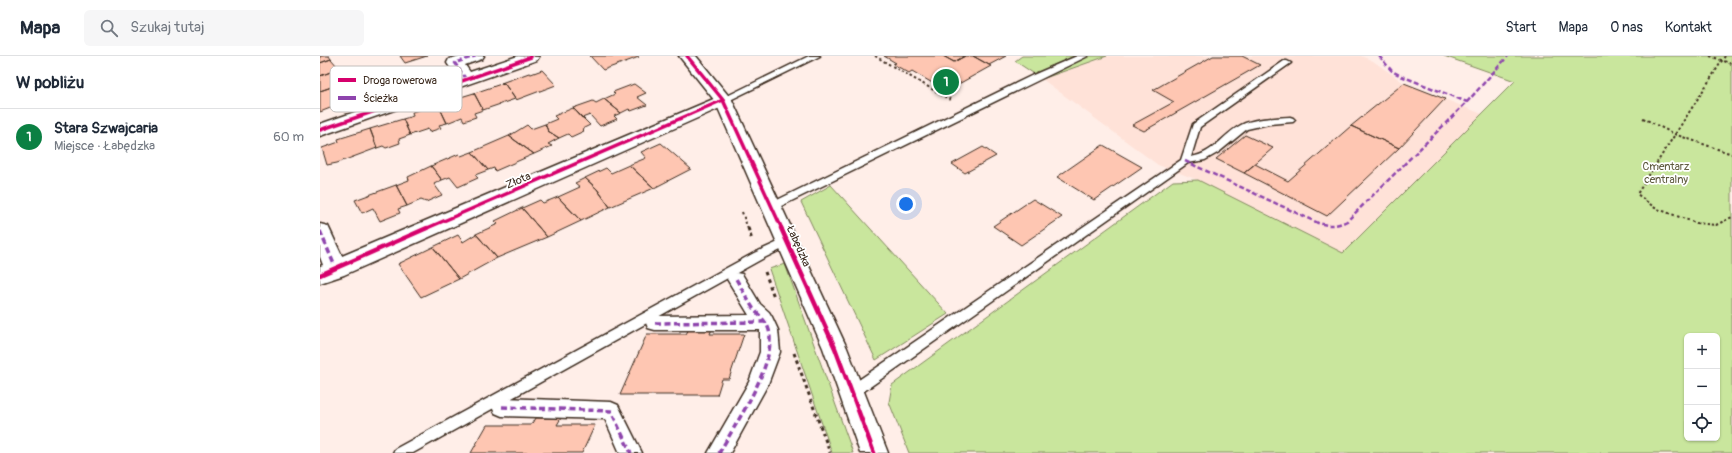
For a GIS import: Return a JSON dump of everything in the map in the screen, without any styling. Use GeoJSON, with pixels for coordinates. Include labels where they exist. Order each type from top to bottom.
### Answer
{"type":"FeatureCollection","features":[{"type":"Feature","properties":{"kind":"street"},"geometry":{"type":"LineString","coordinates":[[457,66],[455,63],[476,56]]}},
{"type":"Feature","properties":{"kind":"street"},"geometry":{"type":"LineString","coordinates":[[462,80],[531,57],[530,56]]}},
{"type":"Feature","properties":{"kind":"street","name":"Łabędzka"},"geometry":{"type":"LineString","coordinates":[[687,56],[723,100],[835,348],[874,453]]}},
{"type":"Feature","properties":{"kind":"street"},"geometry":{"type":"LineString","coordinates":[[462,73],[466,79]]}},
{"type":"Feature","properties":{"kind":"street","name":"Złota"},"geometry":{"type":"LineString","coordinates":[[328,272],[723,100]]}},
{"type":"Feature","properties":{"kind":"street"},"geometry":{"type":"LineString","coordinates":[[320,130],[372,112]]}},
{"type":"Feature","properties":{"kind":"street"},"geometry":{"type":"LineString","coordinates":[[320,231],[328,272]]}},
{"type":"Feature","properties":{"kind":"street"},"geometry":{"type":"LineString","coordinates":[[719,453],[758,384],[770,352],[769,330],[763,317],[754,309],[736,279]]}},
{"type":"Feature","properties":{"kind":"street"},"geometry":{"type":"LineString","coordinates":[[655,323],[765,322]]}},
{"type":"Feature","properties":{"kind":"street"},"geometry":{"type":"LineString","coordinates":[[502,407],[610,411],[630,453]]}},
{"type":"Feature","properties":{"kind":"lane"},"geometry":{"type":"LineString","coordinates":[[723,100],[816,56]]}},
{"type":"Feature","properties":{"kind":"lane"},"geometry":{"type":"LineString","coordinates":[[771,207],[1036,77],[1084,56]]}},
{"type":"Feature","properties":{"kind":"lane"},"geometry":{"type":"LineString","coordinates":[[1185,161],[1196,126],[1288,62]]}},
{"type":"Feature","properties":{"kind":"lane"},"geometry":{"type":"LineString","coordinates":[[852,392],[1185,161],[1202,158],[1216,150],[1244,127],[1269,121],[1290,120]]}},
{"type":"Feature","properties":{"kind":"lane"},"geometry":{"type":"LineString","coordinates":[[400,453],[758,256],[787,242]]}},
{"type":"Feature","properties":{"kind":"path"},"geometry":{"type":"LineString","coordinates":[[875,56],[957,103]]}},
{"type":"Feature","properties":{"kind":"path"},"geometry":{"type":"LineString","coordinates":[[1710,56],[1732,64]]}},
{"type":"Feature","properties":{"kind":"path"},"geometry":{"type":"LineString","coordinates":[[1725,56],[1637,194],[1656,208],[1696,224],[1716,225],[1732,217]]}},
{"type":"Feature","properties":{"kind":"path"},"geometry":{"type":"LineString","coordinates":[[1643,118],[1674,134],[1732,154]]}},
{"type":"Feature","properties":{"kind":"shaded area"},"geometry":{"type":"Polygon","coordinates":[[[1107,56],[1361,56],[1373,61],[1404,83],[1482,114],[1343,253],[1198,180],[1158,165],[1042,79],[1107,56]]]}},
{"type":"Feature","properties":{"kind":"green space"},"geometry":{"type":"Polygon","coordinates":[[[1022,56],[1107,56],[1042,79],[1015,61],[1022,56]]]}},
{"type":"Feature","properties":{"kind":"green space","name":"Cmentarz centralny"},"geometry":{"type":"Polygon","coordinates":[[[1444,56],[1732,56],[1732,453],[909,453],[889,402],[892,385],[1173,181],[1198,180],[1343,253],[1515,81],[1444,56]]]}},
{"type":"Feature","properties":{"kind":"green space"},"geometry":{"type":"Polygon","coordinates":[[[831,185],[948,314],[876,360],[801,202],[831,185]]]}},
{"type":"Feature","properties":{"kind":"green space"},"geometry":{"type":"Polygon","coordinates":[[[785,264],[853,453],[832,453],[769,269],[785,264]]]}},
{"type":"Feature","properties":{"kind":"building"},"geometry":{"type":"Polygon","coordinates":[[[320,56],[329,56],[331,59],[320,63],[320,56]]]}},
{"type":"Feature","properties":{"kind":"building"},"geometry":{"type":"Polygon","coordinates":[[[400,56],[427,56],[405,63],[400,56]]]}},
{"type":"Feature","properties":{"kind":"building"},"geometry":{"type":"Polygon","coordinates":[[[590,56],[637,56],[639,57],[603,70],[590,56]]]}},
{"type":"Feature","properties":{"kind":"building"},"geometry":{"type":"Polygon","coordinates":[[[884,56],[943,56],[954,62],[965,56],[973,56],[991,66],[946,91],[912,71],[909,73],[893,64],[896,63],[884,56]]]}},
{"type":"Feature","properties":{"kind":"building"},"geometry":{"type":"Polygon","coordinates":[[[943,56],[965,56],[954,62],[943,56]]]}},
{"type":"Feature","properties":{"kind":"building"},"geometry":{"type":"Polygon","coordinates":[[[973,56],[1006,56],[989,65],[973,56]]]}},
{"type":"Feature","properties":{"kind":"building"},"geometry":{"type":"Polygon","coordinates":[[[1213,56],[1242,56],[1260,65],[1144,131],[1132,125],[1174,102],[1153,90],[1213,56]]]}},
{"type":"Feature","properties":{"kind":"building"},"geometry":{"type":"Polygon","coordinates":[[[331,59],[337,66],[330,66],[330,72],[320,76],[320,63],[331,59]]]}},
{"type":"Feature","properties":{"kind":"building"},"geometry":{"type":"Polygon","coordinates":[[[542,70],[556,85],[516,100],[504,83],[501,83],[529,73],[531,74],[542,70]]]}},
{"type":"Feature","properties":{"kind":"building"},"geometry":{"type":"Polygon","coordinates":[[[330,72],[330,88],[320,91],[320,76],[330,72]]]}},
{"type":"Feature","properties":{"kind":"building"},"geometry":{"type":"Polygon","coordinates":[[[504,83],[515,99],[483,110],[474,93],[504,83]]]}},
{"type":"Feature","properties":{"kind":"building"},"geometry":{"type":"Polygon","coordinates":[[[1404,83],[1445,99],[1399,148],[1351,126],[1404,83]]]}},
{"type":"Feature","properties":{"kind":"building"},"geometry":{"type":"Polygon","coordinates":[[[634,84],[646,93],[637,97],[647,105],[631,111],[629,109],[621,113],[604,99],[615,94],[613,92],[634,84]]]}},
{"type":"Feature","properties":{"kind":"building"},"geometry":{"type":"Polygon","coordinates":[[[330,88],[330,108],[320,112],[320,91],[330,88]]]}},
{"type":"Feature","properties":{"kind":"building"},"geometry":{"type":"Polygon","coordinates":[[[474,93],[483,110],[474,113],[476,117],[464,121],[462,117],[447,123],[442,112],[462,112],[462,97],[474,93]]]}},
{"type":"Feature","properties":{"kind":"building"},"geometry":{"type":"Polygon","coordinates":[[[604,99],[621,113],[614,116],[617,119],[600,126],[590,115],[582,118],[573,108],[593,101],[596,103],[604,99]]]}},
{"type":"Feature","properties":{"kind":"building"},"geometry":{"type":"Polygon","coordinates":[[[573,108],[590,125],[582,129],[584,131],[571,137],[568,134],[559,138],[548,131],[545,124],[557,119],[554,116],[573,108]]]}},
{"type":"Feature","properties":{"kind":"building"},"geometry":{"type":"Polygon","coordinates":[[[412,112],[442,112],[447,123],[439,125],[441,128],[429,132],[428,129],[410,135],[403,119],[413,116],[412,112]]]}},
{"type":"Feature","properties":{"kind":"building"},"geometry":{"type":"Polygon","coordinates":[[[403,119],[410,135],[399,139],[400,143],[386,148],[383,146],[377,148],[370,129],[403,119]]]}},
{"type":"Feature","properties":{"kind":"building"},"geometry":{"type":"Polygon","coordinates":[[[545,124],[548,131],[559,138],[548,144],[552,146],[534,154],[509,136],[527,125],[531,129],[545,124]]]}},
{"type":"Feature","properties":{"kind":"building"},"geometry":{"type":"Polygon","coordinates":[[[1351,126],[1399,148],[1327,216],[1244,173],[1255,164],[1288,181],[1351,126]]]}},
{"type":"Feature","properties":{"kind":"building"},"geometry":{"type":"Polygon","coordinates":[[[370,129],[377,148],[337,163],[327,165],[322,148],[339,142],[338,139],[370,129]]]}},
{"type":"Feature","properties":{"kind":"building"},"geometry":{"type":"Polygon","coordinates":[[[1245,135],[1273,148],[1244,173],[1216,159],[1245,135]]]}},
{"type":"Feature","properties":{"kind":"building"},"geometry":{"type":"Polygon","coordinates":[[[509,136],[534,154],[495,171],[494,168],[488,170],[472,152],[509,136]]]}},
{"type":"Feature","properties":{"kind":"building"},"geometry":{"type":"Polygon","coordinates":[[[661,143],[691,169],[654,188],[629,165],[646,158],[641,152],[661,143]]]}},
{"type":"Feature","properties":{"kind":"building"},"geometry":{"type":"Polygon","coordinates":[[[1103,145],[1142,167],[1094,200],[1057,177],[1103,145]]]}},
{"type":"Feature","properties":{"kind":"building"},"geometry":{"type":"Polygon","coordinates":[[[983,147],[996,156],[965,173],[952,164],[983,147]]]}},
{"type":"Feature","properties":{"kind":"building"},"geometry":{"type":"Polygon","coordinates":[[[472,152],[488,170],[475,175],[478,178],[458,187],[450,177],[442,180],[431,166],[459,154],[461,156],[472,152]]]}},
{"type":"Feature","properties":{"kind":"building"},"geometry":{"type":"Polygon","coordinates":[[[629,165],[654,188],[610,207],[597,189],[585,178],[606,168],[611,173],[629,165]]]}},
{"type":"Feature","properties":{"kind":"building"},"geometry":{"type":"Polygon","coordinates":[[[431,166],[442,180],[434,184],[442,195],[426,202],[421,200],[407,206],[396,185],[409,180],[408,177],[431,166]]]}},
{"type":"Feature","properties":{"kind":"building"},"geometry":{"type":"Polygon","coordinates":[[[585,178],[597,189],[610,207],[581,221],[558,197],[580,187],[575,183],[585,178]]]}},
{"type":"Feature","properties":{"kind":"building"},"geometry":{"type":"Polygon","coordinates":[[[396,185],[407,206],[398,209],[400,213],[380,221],[373,208],[362,213],[355,200],[396,185]]]}},
{"type":"Feature","properties":{"kind":"building"},"geometry":{"type":"Polygon","coordinates":[[[558,197],[581,221],[547,237],[522,208],[540,200],[543,203],[558,197]]]}},
{"type":"Feature","properties":{"kind":"building"},"geometry":{"type":"Polygon","coordinates":[[[1033,199],[1062,217],[1021,245],[993,226],[1033,199]]]}},
{"type":"Feature","properties":{"kind":"building"},"geometry":{"type":"Polygon","coordinates":[[[522,208],[547,237],[497,258],[476,234],[498,224],[495,221],[522,208]]]}},
{"type":"Feature","properties":{"kind":"building"},"geometry":{"type":"Polygon","coordinates":[[[476,234],[497,258],[459,279],[433,247],[458,235],[463,242],[476,234]]]}},
{"type":"Feature","properties":{"kind":"building"},"geometry":{"type":"Polygon","coordinates":[[[433,247],[459,279],[421,297],[398,264],[433,247]]]}},
{"type":"Feature","properties":{"kind":"building"},"geometry":{"type":"Polygon","coordinates":[[[689,329],[712,329],[710,334],[744,334],[729,379],[722,379],[717,395],[620,395],[647,334],[686,334],[689,329]]]}},
{"type":"Feature","properties":{"kind":"building"},"geometry":{"type":"Polygon","coordinates":[[[535,418],[561,418],[557,425],[595,425],[582,453],[471,453],[487,425],[531,425],[535,418]]]}},
{"type":"Feature","properties":{"kind":"marked path"},"geometry":{"type":"LineString","coordinates":[[457,66],[455,63],[476,56]]}},
{"type":"Feature","properties":{"kind":"marked path"},"geometry":{"type":"LineString","coordinates":[[1379,56],[1392,71],[1401,76],[1467,102]]}},
{"type":"Feature","properties":{"kind":"marked path"},"geometry":{"type":"LineString","coordinates":[[1185,161],[1318,223],[1330,226],[1340,224],[1347,221],[1467,102],[1508,56]]}},
{"type":"Feature","properties":{"kind":"marked path"},"geometry":{"type":"LineString","coordinates":[[462,73],[466,79]]}},
{"type":"Feature","properties":{"kind":"marked path"},"geometry":{"type":"LineString","coordinates":[[320,231],[336,269]]}},
{"type":"Feature","properties":{"kind":"marked path"},"geometry":{"type":"LineString","coordinates":[[719,453],[758,384],[770,352],[769,330],[763,317],[754,309],[736,279]]}},
{"type":"Feature","properties":{"kind":"marked path"},"geometry":{"type":"LineString","coordinates":[[655,323],[765,322]]}},
{"type":"Feature","properties":{"kind":"marked path"},"geometry":{"type":"LineString","coordinates":[[502,407],[611,411],[631,453]]}},
{"type":"Feature","properties":{"kind":"cycle path"},"geometry":{"type":"LineString","coordinates":[[462,81],[531,57],[530,56]]}},
{"type":"Feature","properties":{"kind":"cycle path"},"geometry":{"type":"LineString","coordinates":[[687,56],[723,100],[835,348],[874,453]]}},
{"type":"Feature","properties":{"kind":"cycle path"},"geometry":{"type":"LineString","coordinates":[[320,275],[723,100]]}},
{"type":"Feature","properties":{"kind":"cycle path"},"geometry":{"type":"LineString","coordinates":[[320,130],[372,112]]}},
{"type":"Feature","properties":{"kind":"place","name":"Stara Szwajcaria"},"geometry":{"type":"Point","coordinates":[946,82]}}]}
